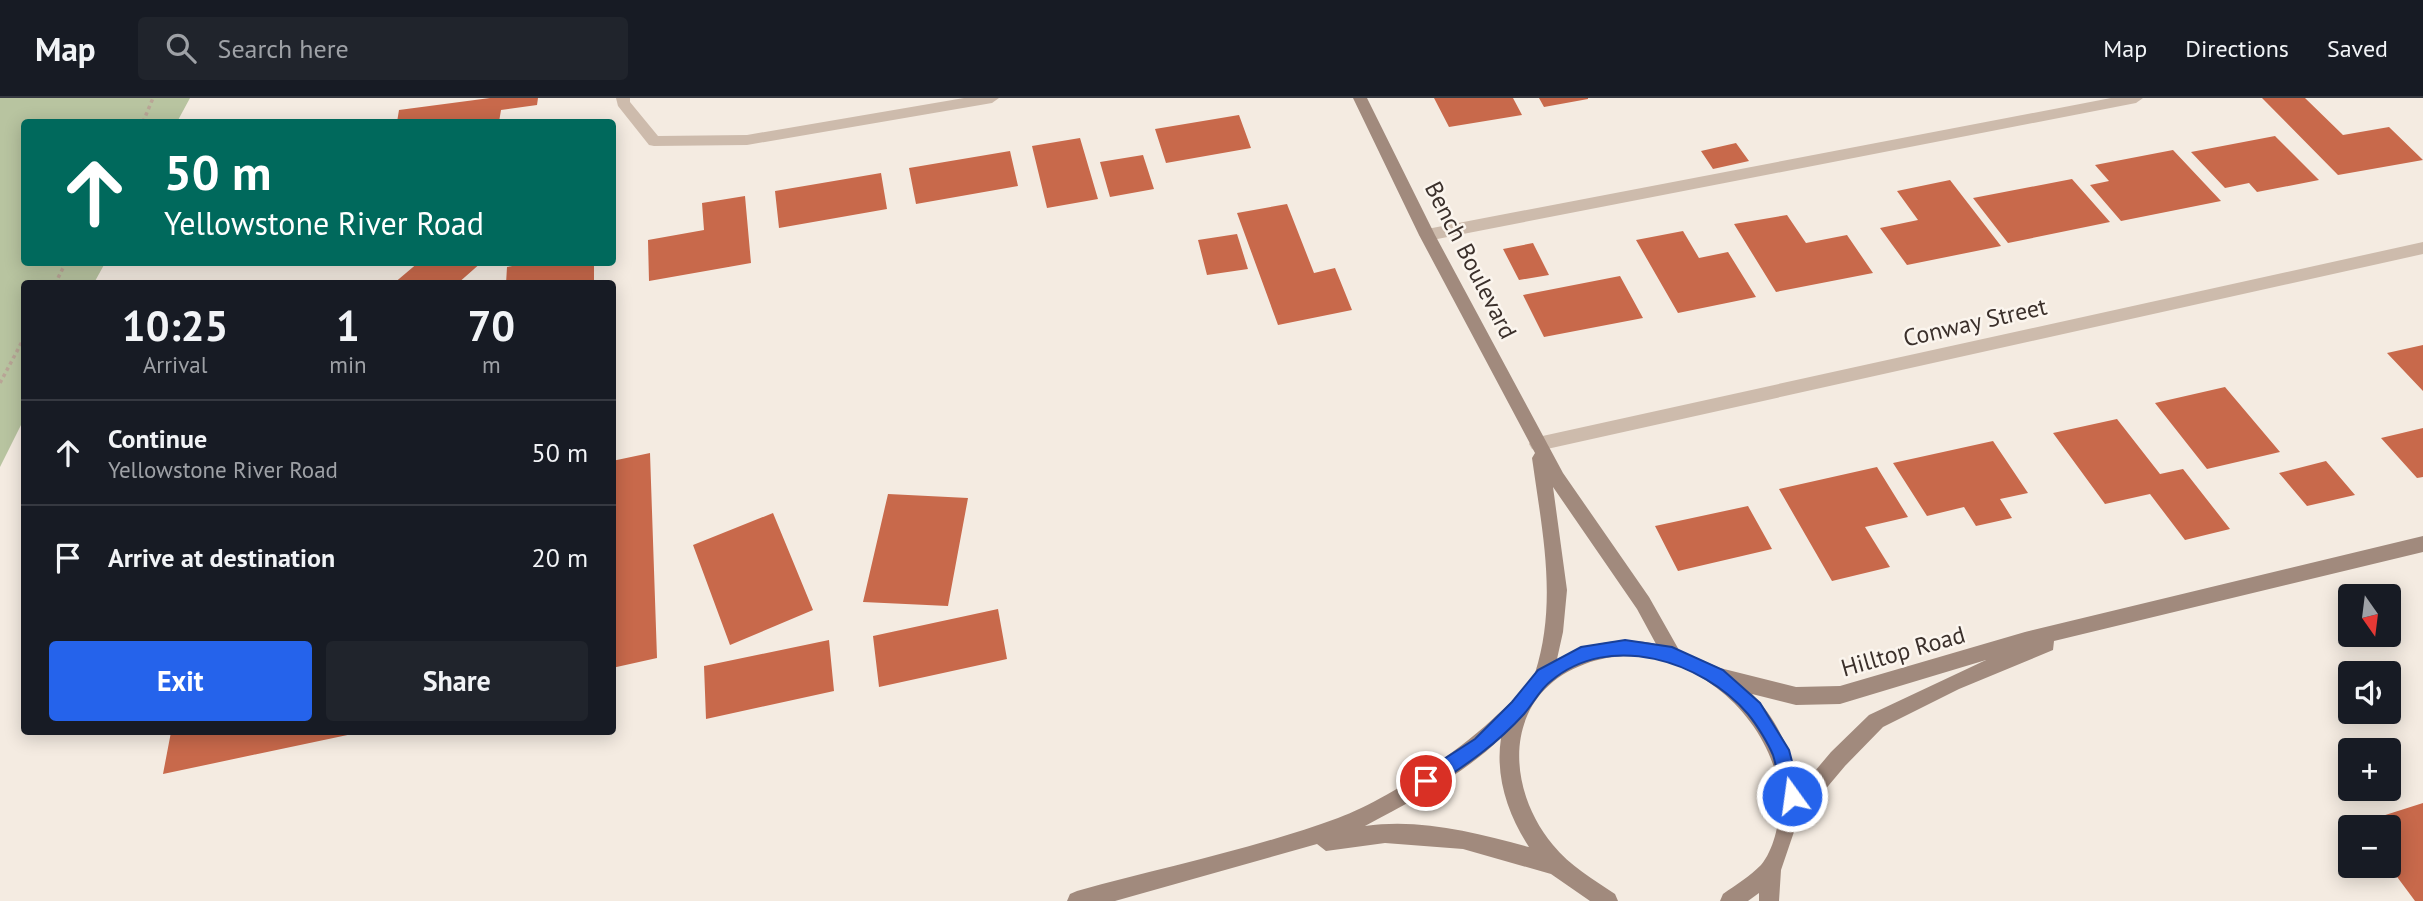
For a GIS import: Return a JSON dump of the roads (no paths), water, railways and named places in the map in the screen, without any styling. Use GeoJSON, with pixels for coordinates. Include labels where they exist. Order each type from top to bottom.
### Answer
{"type":"FeatureCollection","features":[{"type":"Feature","properties":{"kind":"main road","name":"Bench Boulevard"},"geometry":{"type":"LineString","coordinates":[[1360,98],[1427,235],[1538,444],[1593,535],[1643,603],[1672,655]]}},
{"type":"Feature","properties":{"kind":"main road","name":"Bench Boulevard"},"geometry":{"type":"LineString","coordinates":[[1538,444],[1558,590],[1544,675]]}},
{"type":"Feature","properties":{"kind":"main road","name":"Hilltop Road"},"geometry":{"type":"LineString","coordinates":[[1717,676],[1796,696],[1840,695],[2025,640],[2423,544]]}},
{"type":"Feature","properties":{"kind":"main road","name":"Hilltop Road"},"geometry":{"type":"LineString","coordinates":[[1790,816],[1838,759],[1876,721],[1952,683],[2101,622]]}},
{"type":"Feature","properties":{"kind":"main road"},"geometry":{"type":"LineString","coordinates":[[1077,901],[1344,826],[1408,793],[1481,744],[1518,708],[1544,675],[1581,655],[1625,648],[1672,655],[1717,676],[1754,709],[1780,750],[1792,796],[1790,816],[1771,869],[1769,901]]}},
{"type":"Feature","properties":{"kind":"main road"},"geometry":{"type":"LineString","coordinates":[[1518,708],[1508,745],[1510,786],[1527,828],[1557,865],[1608,901]]}},
{"type":"Feature","properties":{"kind":"main road"},"geometry":{"type":"LineString","coordinates":[[1277,847],[1385,832],[1463,839],[1557,865]]}},
{"type":"Feature","properties":{"kind":"main road"},"geometry":{"type":"LineString","coordinates":[[1730,901],[1771,869]]}},
{"type":"Feature","properties":{"kind":"street"},"geometry":{"type":"LineString","coordinates":[[623,98],[622,103],[654,141],[747,140],[992,98]]}},
{"type":"Feature","properties":{"kind":"street"},"geometry":{"type":"LineString","coordinates":[[1427,235],[2136,98]]}},
{"type":"Feature","properties":{"kind":"street","name":"Conway Street"},"geometry":{"type":"LineString","coordinates":[[1538,444],[2423,248]]}}]}
